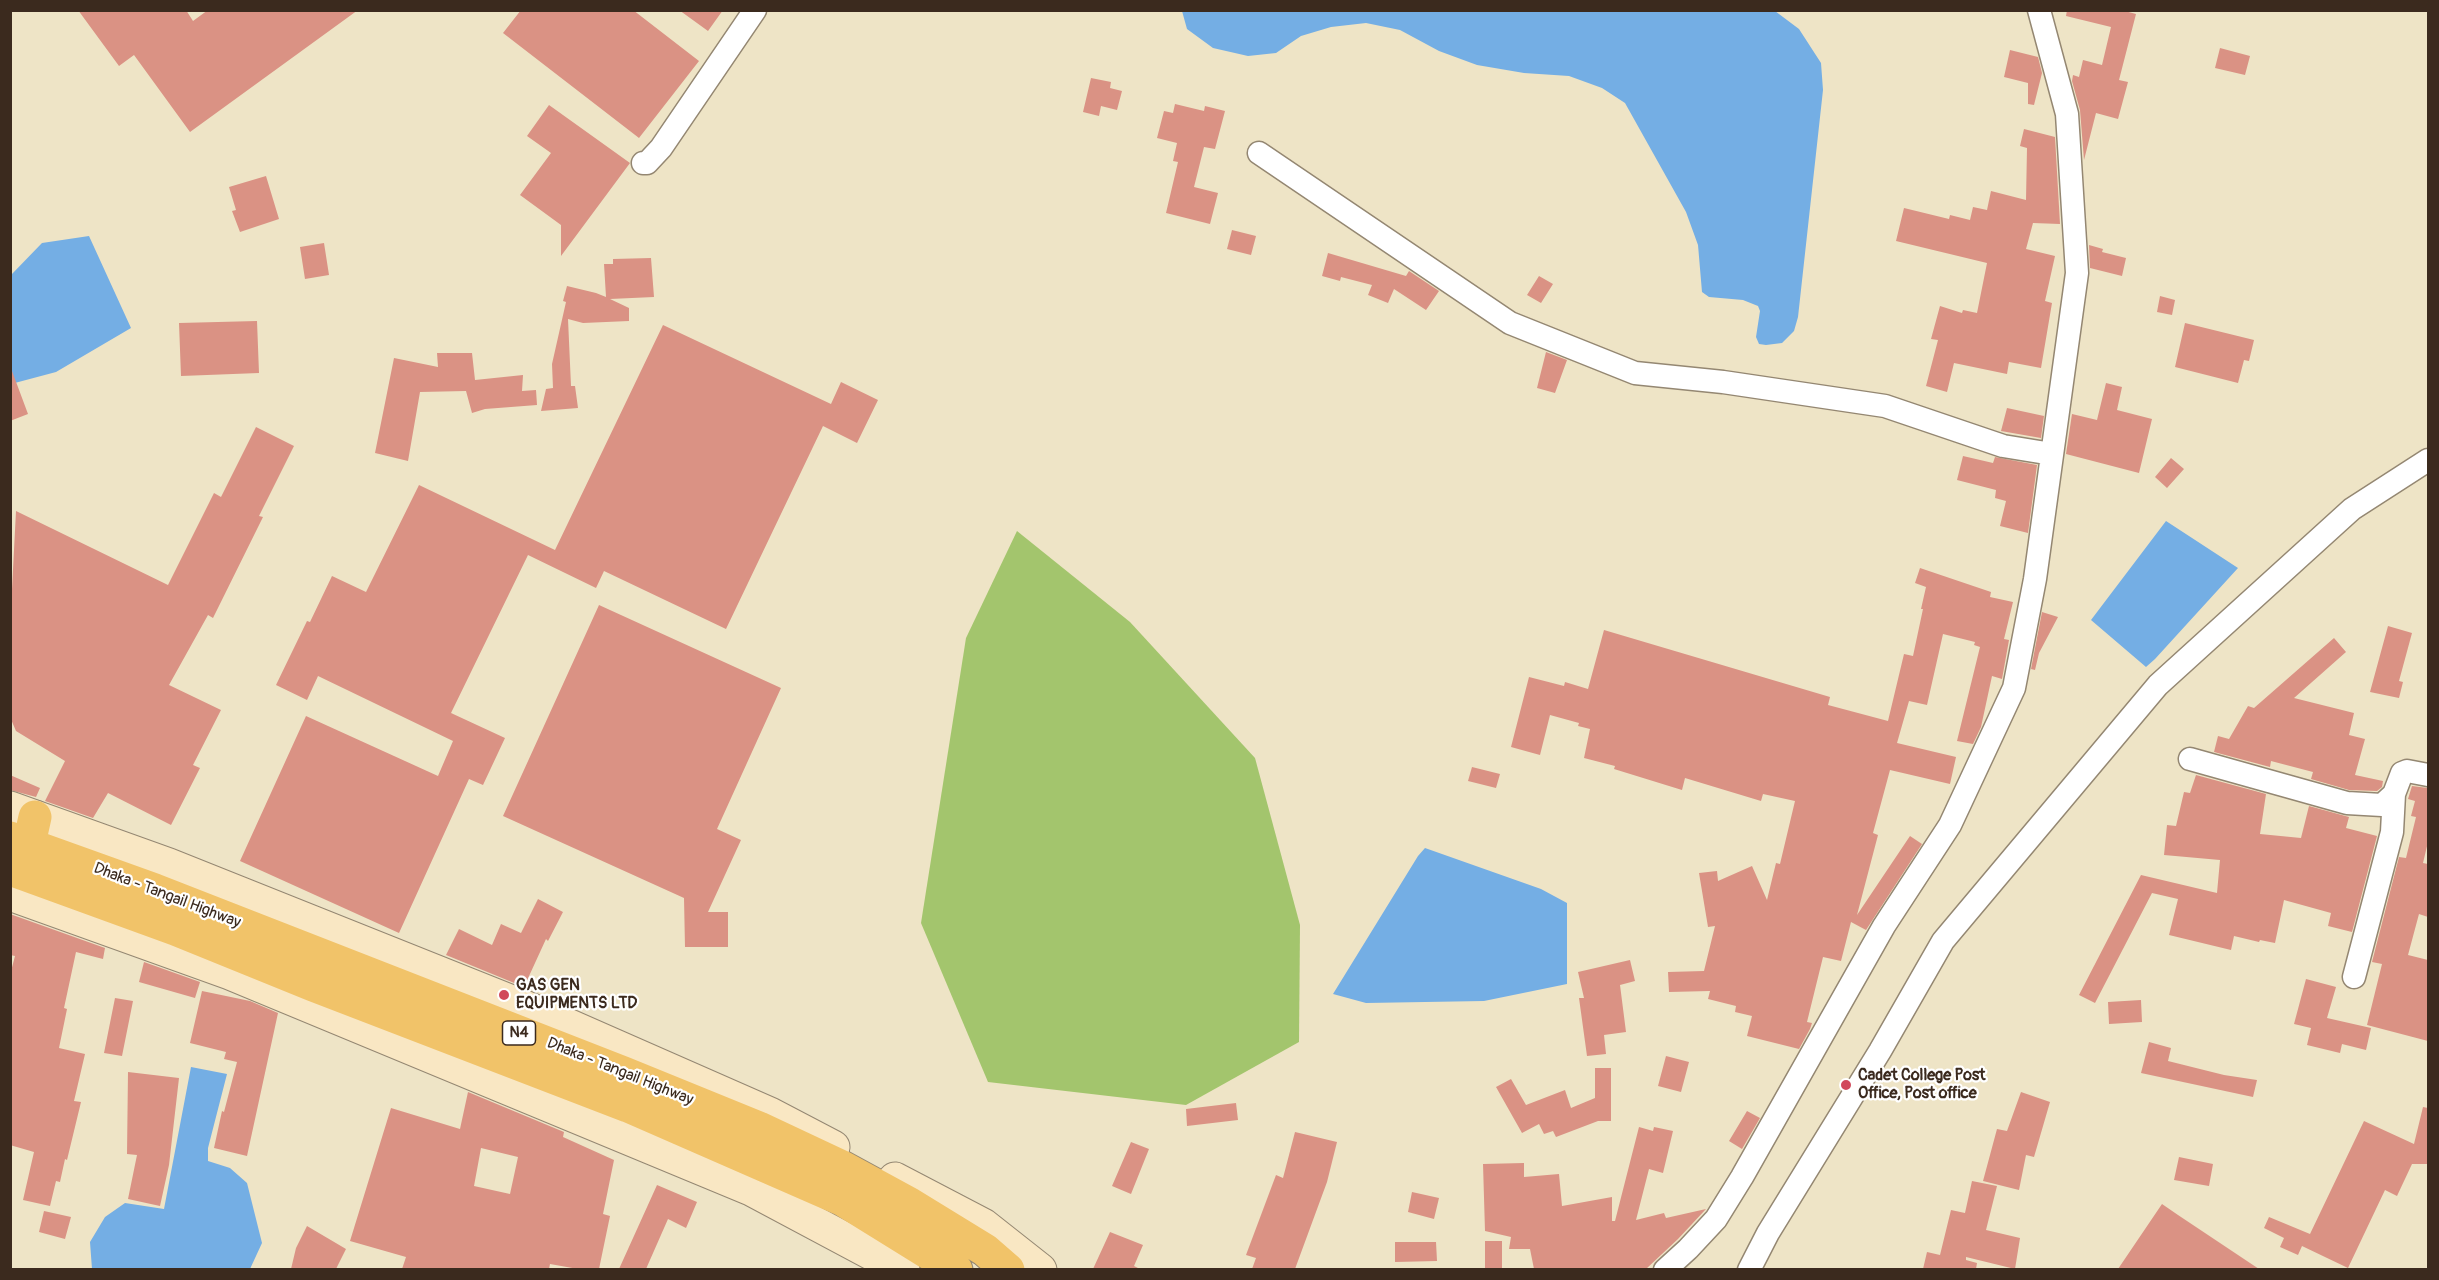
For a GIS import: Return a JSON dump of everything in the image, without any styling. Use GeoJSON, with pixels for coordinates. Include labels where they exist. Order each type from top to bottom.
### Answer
{"type":"FeatureCollection","features":[{"type":"Feature","properties":{"kind":"highway","name":"Dhaka - Tangail Highway"},"geometry":{"type":"LineString","coordinates":[[19,835],[174,928],[313,985],[639,1110],[843,1200],[956,1269]]}},
{"type":"Feature","properties":{"kind":"highway","name":"Dhaka - Tangail Highway"},"geometry":{"type":"LineString","coordinates":[[19,835],[759,1128],[842,1167],[910,1204],[985,1251],[1008,1269]]}},
{"type":"Feature","properties":{"kind":"main road"},"geometry":{"type":"LineString","coordinates":[[19,835],[169,866],[547,1016],[770,1113],[983,1225],[1040,1269]]}},
{"type":"Feature","properties":{"kind":"main road"},"geometry":{"type":"LineString","coordinates":[[10,894],[230,973],[751,1189],[903,1269]]}},
{"type":"Feature","properties":{"kind":"street"},"geometry":{"type":"LineString","coordinates":[[644,163],[647,163],[661,148],[755,10]]}},
{"type":"Feature","properties":{"kind":"street"},"geometry":{"type":"LineString","coordinates":[[1665,1269],[1688,1249],[1716,1219],[1884,926],[1950,825],[2014,688],[2036,579],[2077,273],[2067,114],[2039,10]]}},
{"type":"Feature","properties":{"kind":"street"},"geometry":{"type":"LineString","coordinates":[[1259,153],[1510,323],[1635,373],[1723,382],[1885,406],[2003,446],[2052,454]]}},
{"type":"Feature","properties":{"kind":"street"},"geometry":{"type":"LineString","coordinates":[[1749,1269],[1768,1233],[1880,1051],[1944,941],[2158,685],[2352,509],[2428,460]]}},
{"type":"Feature","properties":{"kind":"street"},"geometry":{"type":"LineString","coordinates":[[2190,759],[2347,803],[2382,805],[2394,794]]}},
{"type":"Feature","properties":{"kind":"street"},"geometry":{"type":"LineString","coordinates":[[2354,977],[2391,832],[2394,794],[2402,773],[2407,771],[2428,775]]}},
{"type":"Feature","properties":{"kind":"green space"},"geometry":{"type":"Polygon","coordinates":[[[1017,531],[1130,622],[1255,758],[1300,925],[1299,1042],[1186,1105],[988,1082],[921,923],[966,638],[1017,531]]]}},
{"type":"Feature","properties":{"kind":"water"},"geometry":{"type":"Polygon","coordinates":[[[1182,11],[1775,11],[1799,29],[1821,63],[1823,90],[1798,317],[1794,331],[1782,343],[1759,344],[1756,337],[1760,311],[1758,306],[1743,300],[1709,297],[1702,292],[1698,245],[1686,212],[1625,103],[1602,88],[1569,76],[1524,73],[1477,65],[1439,51],[1400,30],[1366,23],[1331,27],[1301,36],[1276,53],[1248,56],[1213,48],[1187,29],[1182,11]]]}},
{"type":"Feature","properties":{"kind":"water"},"geometry":{"type":"Polygon","coordinates":[[[89,236],[131,328],[56,372],[11,384],[11,275],[42,243],[89,236]]]}},
{"type":"Feature","properties":{"kind":"water"},"geometry":{"type":"Polygon","coordinates":[[[2166,521],[2238,568],[2146,667],[2091,620],[2166,521]]]}},
{"type":"Feature","properties":{"kind":"water"},"geometry":{"type":"Polygon","coordinates":[[[1425,848],[1541,889],[1567,903],[1567,984],[1484,1001],[1366,1003],[1333,994],[1425,848]]]}},
{"type":"Feature","properties":{"kind":"water"},"geometry":{"type":"Polygon","coordinates":[[[191,1067],[227,1074],[208,1148],[208,1161],[230,1168],[247,1183],[262,1243],[250,1269],[92,1269],[90,1242],[105,1217],[125,1203],[164,1209],[191,1067]]]}},
{"type":"Feature","properties":{"kind":"building"},"geometry":{"type":"Polygon","coordinates":[[[78,10],[186,10],[193,21],[208,10],[358,10],[190,132],[134,55],[119,66],[78,10]]]}},
{"type":"Feature","properties":{"kind":"building"},"geometry":{"type":"Polygon","coordinates":[[[521,10],[633,10],[699,61],[639,138],[503,33],[521,10]]]}},
{"type":"Feature","properties":{"kind":"building"},"geometry":{"type":"Polygon","coordinates":[[[679,10],[723,10],[708,31],[679,10]]]}},
{"type":"Feature","properties":{"kind":"building"},"geometry":{"type":"Polygon","coordinates":[[[2067,10],[2121,10],[2136,14],[2119,80],[2128,82],[2118,119],[2096,113],[2084,160],[2080,110],[2072,81],[2073,75],[2079,77],[2083,60],[2102,65],[2111,27],[2066,16],[2067,10]]]}},
{"type":"Feature","properties":{"kind":"building"},"geometry":{"type":"Polygon","coordinates":[[[2220,48],[2250,56],[2245,75],[2215,68],[2220,48]]]}},
{"type":"Feature","properties":{"kind":"building"},"geometry":{"type":"Polygon","coordinates":[[[2010,50],[2038,57],[2042,73],[2034,105],[2028,104],[2028,83],[2004,77],[2010,50]]]}},
{"type":"Feature","properties":{"kind":"building"},"geometry":{"type":"Polygon","coordinates":[[[1091,78],[1111,82],[1110,88],[1122,91],[1117,110],[1101,106],[1099,116],[1083,112],[1091,78]]]}},
{"type":"Feature","properties":{"kind":"building"},"geometry":{"type":"Polygon","coordinates":[[[1175,104],[1204,111],[1205,106],[1225,111],[1215,149],[1204,147],[1194,187],[1218,193],[1210,224],[1166,213],[1178,162],[1173,161],[1177,143],[1157,138],[1164,111],[1173,113],[1175,104]]]}},
{"type":"Feature","properties":{"kind":"building"},"geometry":{"type":"Polygon","coordinates":[[[549,105],[630,163],[561,256],[561,225],[520,195],[551,153],[527,136],[549,105]]]}},
{"type":"Feature","properties":{"kind":"building"},"geometry":{"type":"Polygon","coordinates":[[[2024,129],[2055,137],[2060,224],[2033,223],[2026,249],[2055,256],[2045,301],[2052,303],[2041,368],[2009,362],[2007,374],[1954,363],[1947,392],[1926,386],[1938,340],[1931,339],[1940,306],[1962,313],[1963,310],[1977,313],[1987,263],[1896,241],[1904,208],[1949,219],[1950,215],[1970,220],[1973,207],[1987,210],[1991,191],[2026,200],[2027,148],[2020,146],[2024,129]]]}},
{"type":"Feature","properties":{"kind":"building"},"geometry":{"type":"Polygon","coordinates":[[[266,176],[279,219],[240,232],[232,211],[236,210],[229,187],[266,176]]]}},
{"type":"Feature","properties":{"kind":"building"},"geometry":{"type":"Polygon","coordinates":[[[1232,230],[1256,236],[1251,255],[1227,249],[1232,230]]]}},
{"type":"Feature","properties":{"kind":"building"},"geometry":{"type":"Polygon","coordinates":[[[324,243],[329,275],[305,279],[300,247],[324,243]]]}},
{"type":"Feature","properties":{"kind":"building"},"geometry":{"type":"Polygon","coordinates":[[[2089,245],[2103,249],[2102,252],[2126,258],[2122,276],[2090,268],[2089,245]]]}},
{"type":"Feature","properties":{"kind":"building"},"geometry":{"type":"Polygon","coordinates":[[[1328,253],[1406,276],[1409,271],[1439,291],[1426,310],[1394,289],[1388,303],[1368,295],[1372,285],[1341,277],[1340,281],[1322,276],[1328,253]]]}},
{"type":"Feature","properties":{"kind":"building"},"geometry":{"type":"Polygon","coordinates":[[[651,258],[654,297],[610,299],[629,308],[629,321],[583,323],[568,319],[571,386],[575,386],[578,408],[541,411],[546,389],[553,388],[552,364],[566,302],[563,301],[567,286],[606,297],[604,264],[613,264],[613,259],[651,258]]]}},
{"type":"Feature","properties":{"kind":"building"},"geometry":{"type":"Polygon","coordinates":[[[1539,276],[1553,284],[1541,303],[1527,295],[1539,276]]]}},
{"type":"Feature","properties":{"kind":"building"},"geometry":{"type":"Polygon","coordinates":[[[2160,296],[2175,300],[2172,315],[2157,312],[2160,296]]]}},
{"type":"Feature","properties":{"kind":"building"},"geometry":{"type":"Polygon","coordinates":[[[257,321],[259,373],[181,376],[179,323],[257,321]]]}},
{"type":"Feature","properties":{"kind":"building"},"geometry":{"type":"Polygon","coordinates":[[[2185,323],[2254,340],[2249,361],[2244,360],[2238,383],[2175,367],[2185,323]]]}},
{"type":"Feature","properties":{"kind":"building"},"geometry":{"type":"Polygon","coordinates":[[[663,325],[831,404],[841,382],[878,400],[857,443],[823,426],[726,629],[604,571],[596,588],[528,555],[451,713],[505,738],[483,785],[469,779],[399,933],[240,861],[306,716],[438,776],[453,741],[318,676],[307,700],[276,685],[332,576],[366,592],[419,485],[555,550],[663,325]]]}},
{"type":"Feature","properties":{"kind":"building"},"geometry":{"type":"Polygon","coordinates":[[[1546,352],[1567,360],[1555,393],[1537,388],[1546,352]]]}},
{"type":"Feature","properties":{"kind":"building"},"geometry":{"type":"Polygon","coordinates":[[[437,353],[472,353],[475,380],[523,375],[522,391],[536,390],[537,405],[485,409],[472,413],[466,391],[420,392],[408,461],[375,453],[394,358],[438,367],[437,353]]]}},
{"type":"Feature","properties":{"kind":"building"},"geometry":{"type":"Polygon","coordinates":[[[10,371],[12,371],[28,414],[10,421],[10,371]]]}},
{"type":"Feature","properties":{"kind":"building"},"geometry":{"type":"Polygon","coordinates":[[[2106,383],[2122,387],[2117,410],[2152,419],[2139,473],[2066,454],[2072,414],[2097,420],[2106,383]]]}},
{"type":"Feature","properties":{"kind":"building"},"geometry":{"type":"Polygon","coordinates":[[[2007,408],[2044,416],[2041,438],[2001,431],[2007,408]]]}},
{"type":"Feature","properties":{"kind":"building"},"geometry":{"type":"Polygon","coordinates":[[[256,427],[294,446],[259,516],[263,517],[213,618],[208,615],[169,685],[221,710],[193,765],[200,768],[171,825],[108,793],[93,818],[45,801],[65,761],[16,731],[10,717],[10,628],[16,511],[168,585],[214,493],[221,497],[256,427]]]}},
{"type":"Feature","properties":{"kind":"building"},"geometry":{"type":"Polygon","coordinates":[[[1963,456],[1993,463],[1995,457],[2037,465],[2028,533],[2000,526],[2006,501],[1995,498],[1996,490],[1957,480],[1963,456]]]}},
{"type":"Feature","properties":{"kind":"building"},"geometry":{"type":"Polygon","coordinates":[[[2171,458],[2184,469],[2167,488],[2155,477],[2171,458]]]}},
{"type":"Feature","properties":{"kind":"building"},"geometry":{"type":"Polygon","coordinates":[[[1920,568],[1991,592],[1990,597],[2013,602],[2004,639],[2009,640],[2002,679],[1992,676],[1981,727],[1973,744],[1957,741],[1980,647],[1974,645],[1975,642],[1943,634],[1927,705],[1909,701],[1897,743],[1956,757],[1950,784],[1890,770],[1873,833],[1878,835],[1857,915],[1910,836],[1922,844],[1866,930],[1851,922],[1841,961],[1823,957],[1807,1022],[1812,1023],[1799,1049],[1747,1036],[1752,1016],[1735,1012],[1736,1006],[1708,999],[1710,991],[1669,992],[1668,972],[1704,971],[1715,926],[1708,927],[1699,873],[1717,871],[1718,881],[1752,866],[1767,900],[1776,863],[1780,864],[1795,801],[1763,794],[1761,801],[1685,778],[1682,790],[1614,769],[1615,766],[1584,758],[1590,729],[1578,726],[1579,723],[1550,715],[1540,755],[1511,747],[1529,677],[1564,686],[1565,682],[1588,689],[1604,630],[1830,697],[1828,705],[1888,721],[1904,654],[1913,656],[1923,609],[1921,609],[1926,587],[1915,583],[1920,568]]]}},
{"type":"Feature","properties":{"kind":"building"},"geometry":{"type":"Polygon","coordinates":[[[599,605],[781,688],[717,829],[741,840],[708,912],[728,912],[728,947],[685,947],[684,898],[503,816],[599,605]]]}},
{"type":"Feature","properties":{"kind":"building"},"geometry":{"type":"Polygon","coordinates":[[[2042,612],[2058,617],[2039,653],[2035,670],[2031,669],[2042,612]]]}},
{"type":"Feature","properties":{"kind":"building"},"geometry":{"type":"Polygon","coordinates":[[[2388,626],[2412,633],[2399,681],[2403,682],[2399,698],[2370,692],[2388,626]]]}},
{"type":"Feature","properties":{"kind":"building"},"geometry":{"type":"Polygon","coordinates":[[[2334,638],[2346,652],[2294,698],[2354,713],[2349,735],[2365,739],[2355,775],[2383,781],[2382,787],[2377,791],[2349,790],[2311,779],[2313,772],[2271,761],[2270,767],[2214,752],[2218,736],[2229,739],[2248,706],[2254,708],[2334,638]]]}},
{"type":"Feature","properties":{"kind":"building"},"geometry":{"type":"Polygon","coordinates":[[[1472,767],[1500,774],[1496,788],[1468,781],[1472,767]]]}},
{"type":"Feature","properties":{"kind":"building"},"geometry":{"type":"Polygon","coordinates":[[[10,775],[40,788],[36,797],[10,790],[10,775]]]}},
{"type":"Feature","properties":{"kind":"building"},"geometry":{"type":"Polygon","coordinates":[[[2196,775],[2266,794],[2260,834],[2301,838],[2309,806],[2349,817],[2346,828],[2377,836],[2352,932],[2328,926],[2331,913],[2284,900],[2275,943],[2234,936],[2231,950],[2169,935],[2178,899],[2152,893],[2095,1003],[2079,995],[2141,875],[2217,893],[2220,860],[2164,855],[2167,825],[2176,826],[2184,792],[2190,793],[2196,775]]]}},
{"type":"Feature","properties":{"kind":"building"},"geometry":{"type":"Polygon","coordinates":[[[2412,786],[2428,788],[2428,842],[2423,863],[2428,864],[2428,917],[2419,914],[2408,955],[2428,960],[2428,1041],[2367,1025],[2382,964],[2372,962],[2399,857],[2406,858],[2416,817],[2411,816],[2415,801],[2408,799],[2412,786]]]}},
{"type":"Feature","properties":{"kind":"building"},"geometry":{"type":"Polygon","coordinates":[[[538,899],[563,912],[548,941],[546,939],[524,987],[446,955],[459,929],[492,945],[501,924],[521,933],[538,899]]]}},
{"type":"Feature","properties":{"kind":"building"},"geometry":{"type":"Polygon","coordinates":[[[10,914],[105,948],[103,959],[76,952],[64,1008],[67,1009],[59,1048],[85,1054],[74,1101],[81,1102],[67,1160],[65,1159],[60,1182],[56,1181],[50,1206],[23,1200],[34,1152],[10,1145],[10,975],[15,956],[10,955],[10,914]]]}},
{"type":"Feature","properties":{"kind":"building"},"geometry":{"type":"Polygon","coordinates":[[[1630,960],[1635,981],[1620,985],[1626,1032],[1604,1035],[1606,1054],[1587,1056],[1579,998],[1584,998],[1578,972],[1630,960]]]}},
{"type":"Feature","properties":{"kind":"building"},"geometry":{"type":"Polygon","coordinates":[[[144,962],[200,982],[195,998],[139,982],[144,962]]]}},
{"type":"Feature","properties":{"kind":"building"},"geometry":{"type":"Polygon","coordinates":[[[2306,979],[2336,987],[2327,1018],[2371,1028],[2366,1050],[2342,1044],[2340,1053],[2307,1045],[2311,1028],[2294,1024],[2306,979]]]}},
{"type":"Feature","properties":{"kind":"building"},"geometry":{"type":"Polygon","coordinates":[[[202,991],[250,1001],[278,1013],[247,1156],[214,1148],[222,1111],[224,1112],[237,1062],[224,1059],[226,1052],[190,1043],[202,991]]]}},
{"type":"Feature","properties":{"kind":"building"},"geometry":{"type":"Polygon","coordinates":[[[115,998],[133,1001],[122,1056],[104,1053],[115,998]]]}},
{"type":"Feature","properties":{"kind":"building"},"geometry":{"type":"Polygon","coordinates":[[[2141,1000],[2142,1022],[2109,1024],[2108,1002],[2141,1000]]]}},
{"type":"Feature","properties":{"kind":"building"},"geometry":{"type":"Polygon","coordinates":[[[2149,1042],[2171,1048],[2168,1061],[2224,1075],[2257,1080],[2253,1097],[2141,1073],[2149,1042]]]}},
{"type":"Feature","properties":{"kind":"building"},"geometry":{"type":"Polygon","coordinates":[[[1666,1056],[1689,1062],[1681,1092],[1658,1086],[1666,1056]]]}},
{"type":"Feature","properties":{"kind":"building"},"geometry":{"type":"Polygon","coordinates":[[[1595,1068],[1611,1068],[1611,1121],[1598,1121],[1556,1137],[1553,1131],[1544,1134],[1539,1124],[1522,1133],[1496,1087],[1511,1079],[1526,1105],[1565,1090],[1571,1108],[1595,1098],[1595,1068]]]}},
{"type":"Feature","properties":{"kind":"building"},"geometry":{"type":"Polygon","coordinates":[[[128,1072],[179,1078],[169,1165],[160,1206],[128,1199],[137,1155],[127,1154],[128,1072]]]}},
{"type":"Feature","properties":{"kind":"building"},"geometry":{"type":"Polygon","coordinates":[[[468,1092],[564,1132],[563,1137],[614,1160],[603,1214],[610,1216],[599,1269],[578,1269],[550,1264],[549,1269],[402,1269],[406,1257],[350,1241],[391,1108],[460,1129],[468,1092]],[[481,1148],[474,1186],[510,1194],[518,1157],[481,1148]]]}},
{"type":"Feature","properties":{"kind":"building"},"geometry":{"type":"Polygon","coordinates":[[[2021,1092],[2050,1102],[2034,1157],[2026,1155],[2019,1190],[1983,1181],[1997,1129],[2007,1131],[2021,1092]]]}},
{"type":"Feature","properties":{"kind":"building"},"geometry":{"type":"Polygon","coordinates":[[[1236,1103],[1238,1120],[1187,1126],[1186,1109],[1236,1103]]]}},
{"type":"Feature","properties":{"kind":"building"},"geometry":{"type":"Polygon","coordinates":[[[2423,1107],[2428,1108],[2428,1164],[2412,1164],[2397,1196],[2385,1190],[2348,1268],[2302,1246],[2298,1255],[2280,1247],[2284,1238],[2264,1228],[2269,1217],[2310,1234],[2364,1121],[2414,1144],[2423,1107]]]}},
{"type":"Feature","properties":{"kind":"building"},"geometry":{"type":"Polygon","coordinates":[[[1747,1111],[1760,1118],[1742,1149],[1729,1141],[1747,1111]]]}},
{"type":"Feature","properties":{"kind":"building"},"geometry":{"type":"Polygon","coordinates":[[[1639,1127],[1653,1131],[1654,1127],[1673,1131],[1663,1173],[1649,1169],[1636,1220],[1664,1213],[1666,1218],[1706,1209],[1646,1269],[1534,1269],[1530,1249],[1509,1249],[1511,1237],[1485,1231],[1483,1164],[1524,1163],[1524,1177],[1559,1174],[1562,1206],[1612,1197],[1612,1221],[1615,1221],[1639,1127]]]}},
{"type":"Feature","properties":{"kind":"building"},"geometry":{"type":"Polygon","coordinates":[[[1295,1132],[1337,1142],[1327,1182],[1295,1269],[1252,1269],[1256,1258],[1246,1255],[1276,1175],[1283,1178],[1295,1132]]]}},
{"type":"Feature","properties":{"kind":"building"},"geometry":{"type":"Polygon","coordinates":[[[1131,1142],[1149,1149],[1131,1194],[1112,1186],[1131,1142]]]}},
{"type":"Feature","properties":{"kind":"building"},"geometry":{"type":"Polygon","coordinates":[[[2179,1157],[2213,1164],[2209,1186],[2174,1180],[2179,1157]]]}},
{"type":"Feature","properties":{"kind":"building"},"geometry":{"type":"Polygon","coordinates":[[[1972,1181],[1997,1186],[1986,1230],[2020,1238],[2015,1269],[1966,1257],[1966,1260],[1977,1263],[1976,1269],[1923,1269],[1927,1252],[1940,1255],[1951,1210],[1965,1213],[1972,1181]]]}},
{"type":"Feature","properties":{"kind":"building"},"geometry":{"type":"Polygon","coordinates":[[[657,1185],[697,1202],[686,1228],[668,1219],[646,1269],[619,1269],[657,1185]]]}},
{"type":"Feature","properties":{"kind":"building"},"geometry":{"type":"Polygon","coordinates":[[[1412,1192],[1439,1198],[1434,1219],[1408,1212],[1412,1192]]]}},
{"type":"Feature","properties":{"kind":"building"},"geometry":{"type":"Polygon","coordinates":[[[2162,1204],[2178,1215],[2259,1269],[2118,1269],[2162,1204]]]}},
{"type":"Feature","properties":{"kind":"building"},"geometry":{"type":"Polygon","coordinates":[[[44,1211],[71,1217],[65,1239],[39,1232],[44,1211]]]}},
{"type":"Feature","properties":{"kind":"building"},"geometry":{"type":"Polygon","coordinates":[[[307,1226],[346,1249],[336,1269],[291,1269],[296,1248],[307,1226]]]}},
{"type":"Feature","properties":{"kind":"building"},"geometry":{"type":"Polygon","coordinates":[[[1110,1232],[1143,1245],[1134,1266],[1140,1269],[1093,1269],[1110,1232]]]}},
{"type":"Feature","properties":{"kind":"building"},"geometry":{"type":"Polygon","coordinates":[[[1485,1241],[1502,1241],[1502,1269],[1485,1269],[1485,1241]]]}},
{"type":"Feature","properties":{"kind":"building"},"geometry":{"type":"Polygon","coordinates":[[[1395,1242],[1436,1242],[1437,1261],[1395,1262],[1395,1242]]]}},
{"type":"Feature","properties":{"kind":"place","name":"GAS GEN EQUIPMENTS LTD"},"geometry":{"type":"Point","coordinates":[504,995]}},
{"type":"Feature","properties":{"kind":"place","name":"Cadet College Post Office, Post office"},"geometry":{"type":"Point","coordinates":[1846,1085]}}]}
